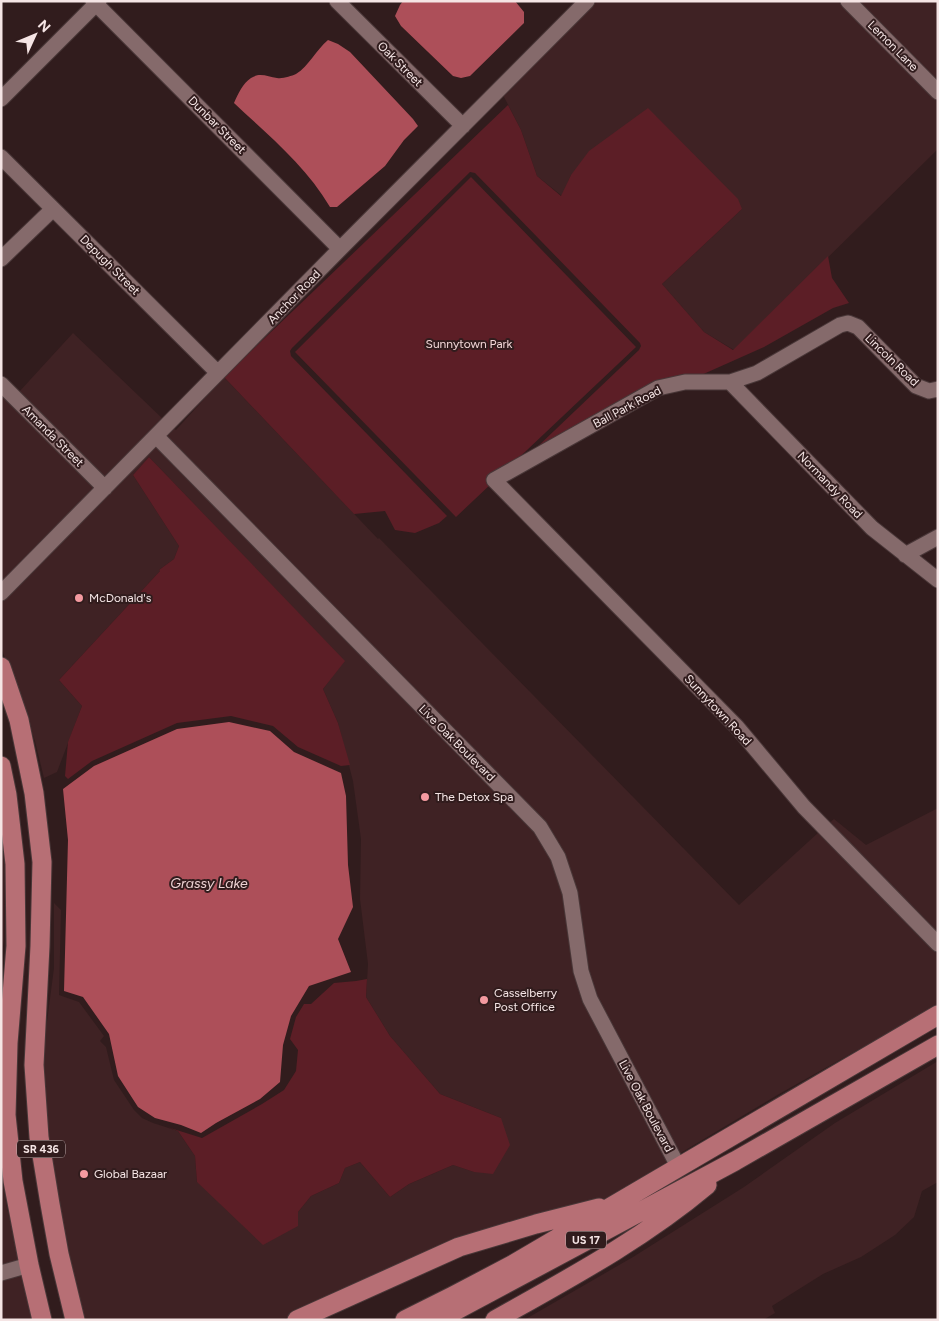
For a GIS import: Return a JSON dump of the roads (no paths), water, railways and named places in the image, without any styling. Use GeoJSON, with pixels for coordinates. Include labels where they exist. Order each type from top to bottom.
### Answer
{"type":"FeatureCollection","features":[{"type":"Feature","properties":{"kind":"main road","name":"SR 436"},"geometry":{"type":"LineString","coordinates":[[1,667],[19,720],[34,793],[42,862],[34,1065],[39,1137],[59,1254],[74,1320]]}},
{"type":"Feature","properties":{"kind":"main road","name":"SR 436"},"geometry":{"type":"LineString","coordinates":[[1,766],[7,795],[15,864],[16,946],[8,1042],[6,1115],[13,1180],[29,1265],[42,1320]]}},
{"type":"Feature","properties":{"kind":"main road","name":"US 17"},"geometry":{"type":"LineString","coordinates":[[405,1320],[512,1265],[938,1014]]}},
{"type":"Feature","properties":{"kind":"main road","name":"US 17"},"geometry":{"type":"LineString","coordinates":[[438,1320],[735,1161],[938,1045]]}},
{"type":"Feature","properties":{"kind":"main road"},"geometry":{"type":"LineString","coordinates":[[494,1320],[616,1251],[683,1205],[735,1161]]}},
{"type":"Feature","properties":{"kind":"main road"},"geometry":{"type":"LineString","coordinates":[[298,1320],[459,1247],[620,1202]]}},
{"type":"Feature","properties":{"kind":"street","name":"Oak Street"},"geometry":{"type":"LineString","coordinates":[[337,1],[463,126]]}},
{"type":"Feature","properties":{"kind":"street","name":"Anchor Road"},"geometry":{"type":"LineString","coordinates":[[1,593],[587,1]]}},
{"type":"Feature","properties":{"kind":"street","name":"Lemon Lane"},"geometry":{"type":"LineString","coordinates":[[848,1],[938,92]]}},
{"type":"Feature","properties":{"kind":"street"},"geometry":{"type":"LineString","coordinates":[[1,99],[96,2]]}},
{"type":"Feature","properties":{"kind":"street","name":"Dunbar Street"},"geometry":{"type":"LineString","coordinates":[[96,2],[340,249]]}},
{"type":"Feature","properties":{"kind":"street","name":"Depugh Street"},"geometry":{"type":"LineString","coordinates":[[1,157],[218,373]]}},
{"type":"Feature","properties":{"kind":"street"},"geometry":{"type":"LineString","coordinates":[[1,259],[53,209]]}},
{"type":"Feature","properties":{"kind":"street","name":"Ball Park Road"},"geometry":{"type":"LineString","coordinates":[[494,480],[658,388],[685,382],[730,382],[757,373],[840,325],[848,323]]}},
{"type":"Feature","properties":{"kind":"street","name":"Lincoln Road"},"geometry":{"type":"LineString","coordinates":[[848,323],[858,326],[916,386],[929,391],[938,389]]}},
{"type":"Feature","properties":{"kind":"street","name":"Normandy Road"},"geometry":{"type":"LineString","coordinates":[[730,382],[872,528],[938,580]]}},
{"type":"Feature","properties":{"kind":"street","name":"Amanda Street"},"geometry":{"type":"LineString","coordinates":[[1,384],[105,488]]}},
{"type":"Feature","properties":{"kind":"street","name":"Live Oak Boulevard"},"geometry":{"type":"LineString","coordinates":[[156,436],[540,827],[558,857],[570,892],[581,971],[590,999],[679,1168]]}},
{"type":"Feature","properties":{"kind":"street","name":"Sunnytown Road"},"geometry":{"type":"LineString","coordinates":[[494,480],[737,727],[804,807],[938,944]]}},
{"type":"Feature","properties":{"kind":"street"},"geometry":{"type":"LineString","coordinates":[[905,555],[938,537]]}},
{"type":"Feature","properties":{"kind":"street"},"geometry":{"type":"LineString","coordinates":[[16,946],[40,946]]}},
{"type":"Feature","properties":{"kind":"street"},"geometry":{"type":"LineString","coordinates":[[1,1273],[29,1265]]}},
{"type":"Feature","properties":{"kind":"water"},"geometry":{"type":"Polygon","coordinates":[[[403,1],[515,1],[524,12],[524,23],[470,76],[461,78],[453,76],[401,26],[395,16],[403,1]]]}},
{"type":"Feature","properties":{"kind":"water"},"geometry":{"type":"Polygon","coordinates":[[[328,40],[350,52],[418,126],[404,140],[385,166],[337,207],[330,207],[310,178],[298,165],[234,103],[248,80],[254,76],[261,75],[282,78],[296,74],[305,67],[328,40]]]}},
{"type":"Feature","properties":{"kind":"water","name":"Grassy Lake"},"geometry":{"type":"Polygon","coordinates":[[[229,722],[270,731],[294,752],[341,773],[346,796],[348,865],[353,907],[338,939],[351,972],[309,986],[291,1016],[283,1045],[280,1082],[260,1099],[201,1133],[155,1118],[138,1107],[118,1076],[109,1034],[83,997],[64,991],[68,840],[63,789],[94,766],[177,729],[229,722]]]}},
{"type":"Feature","properties":{"kind":"place","name":"McDonald's"},"geometry":{"type":"Point","coordinates":[79,598]}},
{"type":"Feature","properties":{"kind":"place","name":"The Detox Spa"},"geometry":{"type":"Point","coordinates":[425,797]}},
{"type":"Feature","properties":{"kind":"place","name":"Casselberry Post Office"},"geometry":{"type":"Point","coordinates":[484,1000]}},
{"type":"Feature","properties":{"kind":"place","name":"Global Bazaar"},"geometry":{"type":"Point","coordinates":[84,1174]}},
{"type":"Feature","properties":{"kind":"park label","name":"Sunnytown Park"},"geometry":{"type":"Point","coordinates":[469,344]}}]}
